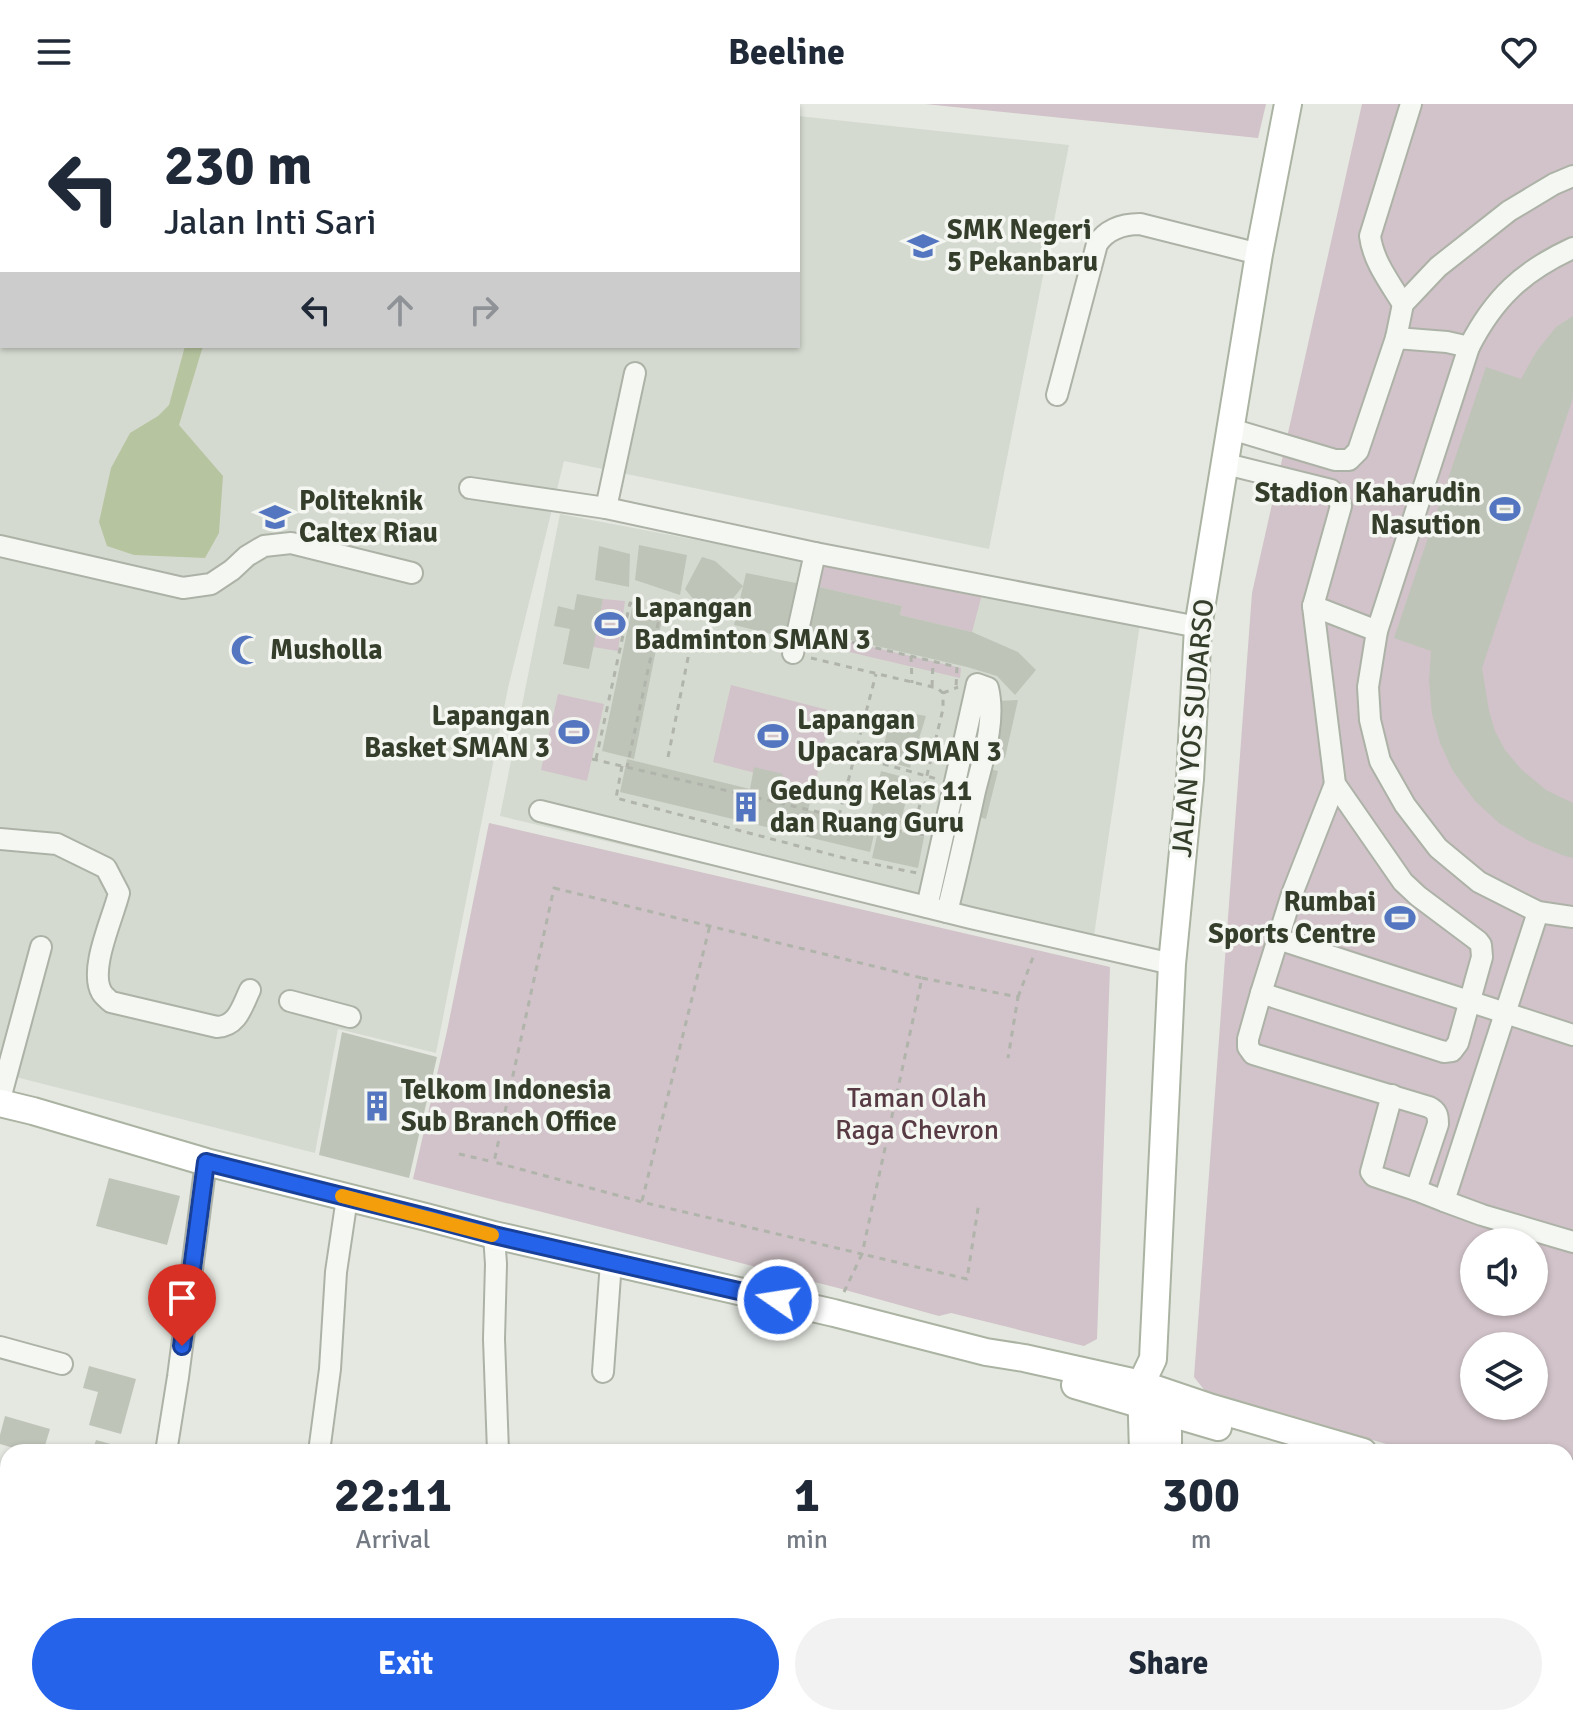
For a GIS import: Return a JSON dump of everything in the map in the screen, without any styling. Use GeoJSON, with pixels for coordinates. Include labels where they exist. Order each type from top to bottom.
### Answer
{"type":"FeatureCollection","features":[{"type":"Feature","properties":{"kind":"main road","name":"JALAN YOS SUDARSO"},"geometry":{"type":"LineString","coordinates":[[1145,1444],[1154,1399],[1153,1359],[1172,964],[1190,779],[1198,627],[1259,254],[1288,104]]}},
{"type":"Feature","properties":{"kind":"main road"},"geometry":{"type":"LineString","coordinates":[[0,1101],[206,1162],[494,1235],[834,1313],[986,1352],[1024,1358],[1154,1399],[1281,1444]]}},
{"type":"Feature","properties":{"kind":"main road","name":"JALAN YOS SUDARSO"},"geometry":{"type":"LineString","coordinates":[[1154,1399],[1166,1444]]}},
{"type":"Feature","properties":{"kind":"main road"},"geometry":{"type":"LineString","coordinates":[[1154,1399],[1212,1408],[1336,1444]]}},
{"type":"Feature","properties":{"kind":"street"},"geometry":{"type":"LineString","coordinates":[[1403,304],[1376,257],[1370,236],[1411,104]]}},
{"type":"Feature","properties":{"kind":"street"},"geometry":{"type":"LineString","coordinates":[[1337,496],[1349,460],[1358,451],[1396,338],[1403,304],[1438,267],[1509,211],[1573,176]]}},
{"type":"Feature","properties":{"kind":"street"},"geometry":{"type":"LineString","coordinates":[[1057,395],[1097,244],[1111,230],[1140,224],[1259,254]]}},
{"type":"Feature","properties":{"kind":"street"},"geometry":{"type":"LineString","coordinates":[[1573,248],[1538,266],[1505,292],[1479,327],[1469,347],[1377,631],[1368,687],[1370,720],[1380,761],[1405,805],[1438,848],[1479,882],[1538,912],[1573,917]]}},
{"type":"Feature","properties":{"kind":"street"},"geometry":{"type":"LineString","coordinates":[[1396,338],[1469,347]]}},
{"type":"Feature","properties":{"kind":"street"},"geometry":{"type":"LineString","coordinates":[[606,508],[635,373]]}},
{"type":"Feature","properties":{"kind":"street"},"geometry":{"type":"LineString","coordinates":[[1231,429],[1335,460],[1349,460]]}},
{"type":"Feature","properties":{"kind":"street"},"geometry":{"type":"LineString","coordinates":[[1226,464],[1331,490],[1337,496],[1341,506],[1313,606],[1335,784],[1403,882],[1478,941],[1482,957],[1458,1043],[1452,1051],[1444,1052],[1261,993]]}},
{"type":"Feature","properties":{"kind":"street"},"geometry":{"type":"LineString","coordinates":[[470,488],[606,508],[815,553],[1198,627]]}},
{"type":"Feature","properties":{"kind":"street"},"geometry":{"type":"LineString","coordinates":[[0,546],[183,588],[211,584],[264,546],[291,543],[412,573]]}},
{"type":"Feature","properties":{"kind":"street"},"geometry":{"type":"LineString","coordinates":[[793,653],[815,553]]}},
{"type":"Feature","properties":{"kind":"street"},"geometry":{"type":"LineString","coordinates":[[1313,606],[1377,631]]}},
{"type":"Feature","properties":{"kind":"street"},"geometry":{"type":"LineString","coordinates":[[977,684],[988,688],[989,727],[967,828],[937,909],[954,784],[977,684]]}},
{"type":"Feature","properties":{"kind":"street"},"geometry":{"type":"LineString","coordinates":[[1335,784],[1292,894],[1261,993],[1248,1047],[1253,1054],[1435,1110],[1438,1124],[1416,1190]]}},
{"type":"Feature","properties":{"kind":"street"},"geometry":{"type":"LineString","coordinates":[[540,811],[1172,964]]}},
{"type":"Feature","properties":{"kind":"street"},"geometry":{"type":"LineString","coordinates":[[0,839],[57,844],[106,868],[119,893],[98,958],[100,991],[111,1002],[217,1027],[227,1026],[237,1018],[250,990]]}},
{"type":"Feature","properties":{"kind":"street"},"geometry":{"type":"LineString","coordinates":[[1444,1201],[1538,912]]}},
{"type":"Feature","properties":{"kind":"street"},"geometry":{"type":"LineString","coordinates":[[1278,939],[1573,1035]]}},
{"type":"Feature","properties":{"kind":"street"},"geometry":{"type":"LineString","coordinates":[[0,1101],[41,947]]}},
{"type":"Feature","properties":{"kind":"street"},"geometry":{"type":"LineString","coordinates":[[290,1001],[350,1017]]}},
{"type":"Feature","properties":{"kind":"street"},"geometry":{"type":"LineString","coordinates":[[1392,1095],[1371,1172],[1374,1176],[1482,1215],[1573,1242]]}},
{"type":"Feature","properties":{"kind":"street"},"geometry":{"type":"LineString","coordinates":[[167,1444],[206,1162]]}},
{"type":"Feature","properties":{"kind":"street"},"geometry":{"type":"LineString","coordinates":[[320,1444],[330,1369],[336,1272],[347,1198]]}},
{"type":"Feature","properties":{"kind":"street"},"geometry":{"type":"LineString","coordinates":[[494,1235],[498,1444]]}},
{"type":"Feature","properties":{"kind":"street"},"geometry":{"type":"LineString","coordinates":[[603,1372],[611,1262]]}},
{"type":"Feature","properties":{"kind":"street"},"geometry":{"type":"LineString","coordinates":[[0,1347],[62,1364]]}},
{"type":"Feature","properties":{"kind":"path"},"geometry":{"type":"LineString","coordinates":[[920,872],[915,874],[844,858],[616,798],[625,766],[661,610],[630,603],[594,759],[625,766],[913,833],[927,835]]}},
{"type":"Feature","properties":{"kind":"path"},"geometry":{"type":"LineString","coordinates":[[799,629],[957,667],[956,687]]}},
{"type":"Feature","properties":{"kind":"path"},"geometry":{"type":"LineString","coordinates":[[668,757],[691,643],[695,636],[706,632],[937,688],[943,693],[944,700],[913,833]]}},
{"type":"Feature","properties":{"kind":"path"},"geometry":{"type":"LineString","coordinates":[[911,656],[912,683]]}},
{"type":"Feature","properties":{"kind":"path"},"geometry":{"type":"LineString","coordinates":[[932,687],[933,662]]}},
{"type":"Feature","properties":{"kind":"path"},"geometry":{"type":"LineString","coordinates":[[839,816],[876,674]]}},
{"type":"Feature","properties":{"kind":"path"},"geometry":{"type":"LineString","coordinates":[[824,755],[855,756],[954,784]]}},
{"type":"Feature","properties":{"kind":"path"},"geometry":{"type":"LineString","coordinates":[[494,1162],[554,888],[922,978],[1018,997]]}},
{"type":"Feature","properties":{"kind":"path"},"geometry":{"type":"LineString","coordinates":[[642,1202],[710,925]]}},
{"type":"Feature","properties":{"kind":"path"},"geometry":{"type":"LineString","coordinates":[[1008,1058],[1018,997],[1035,951]]}},
{"type":"Feature","properties":{"kind":"path"},"geometry":{"type":"LineString","coordinates":[[834,1313],[862,1254],[922,978]]}},
{"type":"Feature","properties":{"kind":"path"},"geometry":{"type":"LineString","coordinates":[[459,1154],[642,1202],[967,1279],[979,1202]]}},
{"type":"Feature","properties":{"kind":"shaded area","name":"Politeknik Caltex Riau"},"geometry":{"type":"Polygon","coordinates":[[[800,116],[1069,145],[989,549],[564,461],[508,688],[436,1053],[338,1029],[315,1153],[0,1073],[0,348],[800,348],[800,116]]]}},
{"type":"Feature","properties":{"kind":"shaded area"},"geometry":{"type":"Polygon","coordinates":[[[184,348],[202,348],[179,425],[223,476],[219,533],[205,558],[134,555],[107,546],[99,522],[111,468],[130,433],[158,416],[169,405],[184,348]]]}},
{"type":"Feature","properties":{"kind":"shaded area"},"geometry":{"type":"Polygon","coordinates":[[[560,514],[1140,624],[1091,956],[500,816],[560,514]]]}},
{"type":"Feature","properties":{"kind":"green space"},"geometry":{"type":"Polygon","coordinates":[[[925,104],[1266,104],[1258,138],[925,104]]]}},
{"type":"Feature","properties":{"kind":"green space","name":"Rumbai Sports Centre"},"geometry":{"type":"Polygon","coordinates":[[[1362,104],[1573,104],[1573,1444],[1386,1444],[1206,1392],[1194,1377],[1252,593],[1362,104]]]}},
{"type":"Feature","properties":{"kind":"green space"},"geometry":{"type":"Polygon","coordinates":[[[822,563],[982,594],[972,632],[900,615],[902,606],[815,586],[822,563]]]}},
{"type":"Feature","properties":{"kind":"green space","name":"Lapangan Badminton SMAN 3"},"geometry":{"type":"Polygon","coordinates":[[[603,599],[625,601],[618,651],[593,647],[603,599]]]}},
{"type":"Feature","properties":{"kind":"green space"},"geometry":{"type":"Polygon","coordinates":[[[804,631],[961,668],[960,678],[802,641],[804,631]]]}},
{"type":"Feature","properties":{"kind":"green space","name":"Lapangan Upacara SMAN 3"},"geometry":{"type":"Polygon","coordinates":[[[731,685],[832,711],[814,788],[713,762],[731,685]]]}},
{"type":"Feature","properties":{"kind":"green space","name":"Lapangan Basket SMAN 3"},"geometry":{"type":"Polygon","coordinates":[[[558,694],[604,704],[587,781],[541,770],[558,694]]]}},
{"type":"Feature","properties":{"kind":"green space","name":"Taman Olah Raga Chevron"},"geometry":{"type":"Polygon","coordinates":[[[489,823],[1110,967],[1097,1339],[1084,1346],[951,1313],[939,1316],[413,1179],[489,823]]]}},
{"type":"Feature","properties":{"kind":"building"},"geometry":{"type":"Polygon","coordinates":[[[1573,316],[1573,398],[1482,668],[1489,711],[1505,750],[1521,769],[1546,790],[1573,803],[1573,858],[1529,841],[1499,823],[1475,801],[1453,771],[1440,743],[1432,714],[1429,681],[1431,651],[1394,638],[1486,367],[1521,379],[1536,352],[1556,327],[1573,316]]]}},
{"type":"Feature","properties":{"kind":"building"},"geometry":{"type":"Polygon","coordinates":[[[639,545],[687,555],[680,595],[635,580],[639,545]]]}},
{"type":"Feature","properties":{"kind":"building"},"geometry":{"type":"Polygon","coordinates":[[[599,546],[630,554],[629,587],[595,580],[599,546]]]}},
{"type":"Feature","properties":{"kind":"building"},"geometry":{"type":"Polygon","coordinates":[[[702,557],[715,561],[743,586],[713,623],[685,589],[702,557]]]}},
{"type":"Feature","properties":{"kind":"building"},"geometry":{"type":"Polygon","coordinates":[[[746,573],[801,584],[788,638],[734,625],[746,573]]]}},
{"type":"Feature","properties":{"kind":"building"},"geometry":{"type":"Polygon","coordinates":[[[815,586],[902,606],[900,615],[972,632],[1018,652],[1036,670],[1015,695],[997,676],[803,629],[815,586]]]}},
{"type":"Feature","properties":{"kind":"building"},"geometry":{"type":"Polygon","coordinates":[[[577,594],[603,599],[589,669],[563,664],[570,629],[554,626],[558,606],[574,610],[577,594]]]}},
{"type":"Feature","properties":{"kind":"building"},"geometry":{"type":"Polygon","coordinates":[[[632,608],[663,615],[634,759],[602,751],[632,608]]]}},
{"type":"Feature","properties":{"kind":"building"},"geometry":{"type":"Polygon","coordinates":[[[1018,700],[1005,758],[986,752],[997,701],[1018,700]]]}},
{"type":"Feature","properties":{"kind":"building"},"geometry":{"type":"Polygon","coordinates":[[[893,710],[926,716],[910,768],[880,759],[893,710]]]}},
{"type":"Feature","properties":{"kind":"building","name":"Gedung Kelas 11 dan Ruang Guru"},"geometry":{"type":"Polygon","coordinates":[[[627,759],[750,789],[754,767],[783,774],[778,796],[810,803],[808,810],[876,826],[870,852],[620,792],[627,759]]]}},
{"type":"Feature","properties":{"kind":"building"},"geometry":{"type":"Polygon","coordinates":[[[986,768],[998,771],[986,819],[973,815],[986,768]]]}},
{"type":"Feature","properties":{"kind":"building"},"geometry":{"type":"Polygon","coordinates":[[[881,771],[911,779],[899,830],[869,822],[881,771]]]}},
{"type":"Feature","properties":{"kind":"building"},"geometry":{"type":"Polygon","coordinates":[[[879,827],[924,837],[918,868],[872,858],[879,827]]]}},
{"type":"Feature","properties":{"kind":"building","name":"Telkom Indonesia Sub Branch Office"},"geometry":{"type":"Polygon","coordinates":[[[342,1032],[437,1057],[409,1178],[319,1155],[342,1032]]]}},
{"type":"Feature","properties":{"kind":"building"},"geometry":{"type":"Polygon","coordinates":[[[109,1178],[180,1196],[167,1245],[96,1226],[109,1178]]]}},
{"type":"Feature","properties":{"kind":"building"},"geometry":{"type":"Polygon","coordinates":[[[89,1366],[136,1379],[121,1434],[89,1425],[98,1392],[83,1388],[89,1366]]]}},
{"type":"Feature","properties":{"kind":"building"},"geometry":{"type":"Polygon","coordinates":[[[5,1416],[50,1429],[45,1444],[0,1444],[5,1416]]]}},
{"type":"Feature","properties":{"kind":"slow traffic"},"geometry":{"type":"LineString","coordinates":[[342,1196],[492,1235]]}},
{"type":"Feature","properties":{"kind":"place","name":"SMK Negeri 5 Pekanbaru"},"geometry":{"type":"Point","coordinates":[923,246]}},
{"type":"Feature","properties":{"kind":"place","name":"Stadion Kaharudin Nasution"},"geometry":{"type":"Point","coordinates":[1505,509]}},
{"type":"Feature","properties":{"kind":"place","name":"Politeknik Caltex Riau"},"geometry":{"type":"Point","coordinates":[275,517]}},
{"type":"Feature","properties":{"kind":"place","name":"Lapangan Badminton SMAN 3"},"geometry":{"type":"Point","coordinates":[610,624]}},
{"type":"Feature","properties":{"kind":"place","name":"Musholla"},"geometry":{"type":"Point","coordinates":[246,650]}},
{"type":"Feature","properties":{"kind":"place","name":"Lapangan Basket SMAN 3"},"geometry":{"type":"Point","coordinates":[574,732]}},
{"type":"Feature","properties":{"kind":"place","name":"Lapangan Upacara SMAN 3"},"geometry":{"type":"Point","coordinates":[773,736]}},
{"type":"Feature","properties":{"kind":"place","name":"Gedung Kelas 11 dan Ruang Guru"},"geometry":{"type":"Point","coordinates":[746,807]}},
{"type":"Feature","properties":{"kind":"place","name":"Rumbai Sports Centre"},"geometry":{"type":"Point","coordinates":[1400,918]}},
{"type":"Feature","properties":{"kind":"place","name":"Telkom Indonesia Sub Branch Office"},"geometry":{"type":"Point","coordinates":[377,1106]}},
{"type":"Feature","properties":{"kind":"route"},"geometry":{"type":"LineString","coordinates":[[182,1346],[206,1162],[494,1235],[778,1300]]}}]}
